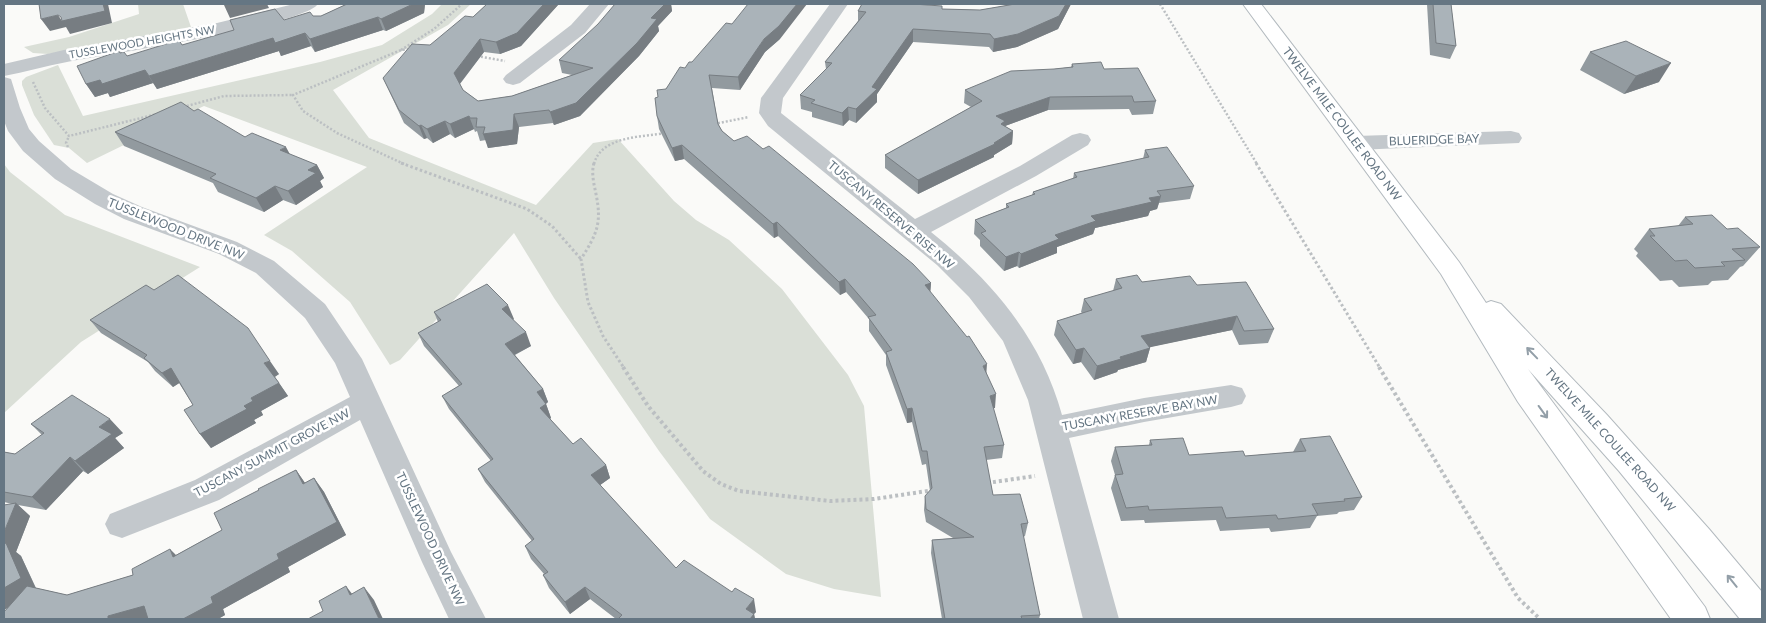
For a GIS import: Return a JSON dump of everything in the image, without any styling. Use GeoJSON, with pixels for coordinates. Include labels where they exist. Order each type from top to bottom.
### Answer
{"type":"FeatureCollection","features":[{"type":"Feature","properties":{"kind":"street","name":"TUSSLEWOOD HEIGHTS NW"},"geometry":{"type":"LineString","coordinates":[[4,70],[80,52],[213,31],[294,10],[309,4]]}},
{"type":"Feature","properties":{"kind":"street"},"geometry":{"type":"LineString","coordinates":[[514,79],[578,29],[600,4]]}},
{"type":"Feature","properties":{"kind":"street"},"geometry":{"type":"LineString","coordinates":[[770,112],[769,105],[772,98],[839,4]]}},
{"type":"Feature","properties":{"kind":"street","name":"TWELVE MILE COULEE ROAD NW"},"geometry":{"type":"LineString","coordinates":[[1252,4],[1450,268],[1529,394],[1692,619]]}},
{"type":"Feature","properties":{"kind":"street","name":"TUSSLEWOOD DRIVE NW"},"geometry":{"type":"LineString","coordinates":[[4,83],[9,108],[19,131],[31,146],[63,174],[104,200],[133,213],[228,248],[266,268],[315,311],[348,359],[366,403],[468,619]]}},
{"type":"Feature","properties":{"kind":"street","name":"TUSCANY RESERVE RISE NW"},"geometry":{"type":"LineString","coordinates":[[770,112],[776,121],[914,230],[972,284],[1008,326],[1033,373],[1101,619]]}},
{"type":"Feature","properties":{"kind":"street","name":"BLUERIDGE BAY"},"geometry":{"type":"LineString","coordinates":[[1356,143],[1511,138]]}},
{"type":"Feature","properties":{"kind":"street"},"geometry":{"type":"LineString","coordinates":[[914,230],[1028,171],[1080,140]]}},
{"type":"Feature","properties":{"kind":"street","name":"TWELVE MILE COULEE ROAD NW"},"geometry":{"type":"LineString","coordinates":[[1450,268],[1569,392],[1706,549],[1762,619]]}},
{"type":"Feature","properties":{"kind":"street","name":"TUSCANY RESERVE BAY NW"},"geometry":{"type":"LineString","coordinates":[[1050,430],[1144,410],[1231,396]]}},
{"type":"Feature","properties":{"kind":"street","name":"TUSCANY SUMMIT GROVE NW"},"geometry":{"type":"LineString","coordinates":[[122,524],[206,490],[366,403]]}},
{"type":"Feature","properties":{"kind":"street"},"geometry":{"type":"LineString","coordinates":[[1610,506],[1668,619]]}},
{"type":"Feature","properties":{"kind":"path"},"geometry":{"type":"LineString","coordinates":[[176,109],[224,96],[293,95],[400,50],[434,29],[462,4]]}},
{"type":"Feature","properties":{"kind":"path"},"geometry":{"type":"LineString","coordinates":[[1160,4],[1518,598],[1540,619]]}},
{"type":"Feature","properties":{"kind":"path"},"geometry":{"type":"LineString","coordinates":[[400,50],[414,49]]}},
{"type":"Feature","properties":{"kind":"path"},"geometry":{"type":"LineString","coordinates":[[468,55],[532,65]]}},
{"type":"Feature","properties":{"kind":"path"},"geometry":{"type":"LineString","coordinates":[[30,75],[45,108],[69,136]]}},
{"type":"Feature","properties":{"kind":"path"},"geometry":{"type":"LineString","coordinates":[[293,95],[303,111],[337,133],[377,153],[527,209],[552,226],[581,259],[588,302],[603,336],[648,406],[703,471],[721,484],[739,491],[830,502],[874,499],[943,489]]}},
{"type":"Feature","properties":{"kind":"path"},"geometry":{"type":"LineString","coordinates":[[69,136],[166,111]]}},
{"type":"Feature","properties":{"kind":"path"},"geometry":{"type":"LineString","coordinates":[[711,124],[770,112]]}},
{"type":"Feature","properties":{"kind":"path"},"geometry":{"type":"LineString","coordinates":[[581,259],[592,245],[599,220],[591,170],[596,159],[604,148],[614,143],[672,132]]}},
{"type":"Feature","properties":{"kind":"path"},"geometry":{"type":"LineString","coordinates":[[68,147],[66,143],[69,136]]}},
{"type":"Feature","properties":{"kind":"path"},"geometry":{"type":"LineString","coordinates":[[983,484],[1039,476]]}},
{"type":"Feature","properties":{"kind":"shaded area"},"geometry":{"type":"Polygon","coordinates":[[[138,4],[183,4],[192,30],[48,54],[33,53],[24,47],[69,37],[139,14],[138,4]]]}},
{"type":"Feature","properties":{"kind":"shaded area"},"geometry":{"type":"Polygon","coordinates":[[[442,4],[471,4],[448,25],[333,90],[369,138],[536,205],[593,143],[618,139],[674,201],[696,220],[729,240],[782,289],[848,375],[864,406],[881,597],[834,589],[786,574],[710,519],[659,451],[554,298],[514,233],[400,360],[390,365],[350,302],[292,251],[264,235],[367,167],[204,106],[87,163],[69,148],[54,145],[34,115],[22,85],[22,81],[26,77],[58,65],[83,116],[320,62],[382,45],[432,14],[442,4]]]}},
{"type":"Feature","properties":{"kind":"shaded area"},"geometry":{"type":"Polygon","coordinates":[[[4,164],[10,172],[65,215],[200,267],[81,342],[4,413],[4,164]]]}},
{"type":"Feature","properties":{"kind":"building"},"geometry":{"type":"Polygon","coordinates":[[[39,4],[103,4],[105,11],[62,21],[58,15],[41,19],[39,4]]]}},
{"type":"Feature","properties":{"kind":"building"},"geometry":{"type":"Polygon","coordinates":[[[347,4],[413,4],[381,19],[378,17],[310,39],[305,33],[275,43],[273,38],[149,76],[145,70],[102,84],[100,80],[86,84],[77,66],[119,51],[120,53],[124,52],[127,56],[179,40],[182,45],[234,30],[230,20],[275,9],[284,20],[310,12],[313,16],[321,16],[347,4]]]}},
{"type":"Feature","properties":{"kind":"building"},"geometry":{"type":"Polygon","coordinates":[[[487,4],[544,4],[517,33],[496,42],[480,39],[454,73],[463,90],[478,101],[512,96],[593,68],[559,60],[598,24],[615,4],[665,4],[651,18],[657,19],[637,43],[576,103],[550,112],[549,110],[514,114],[513,130],[483,134],[485,127],[476,127],[477,118],[470,118],[469,116],[450,124],[445,121],[427,129],[421,125],[419,126],[399,110],[383,78],[412,44],[430,45],[465,16],[473,17],[487,4]]]}},
{"type":"Feature","properties":{"kind":"building"},"geometry":{"type":"Polygon","coordinates":[[[748,4],[797,4],[779,26],[764,39],[738,77],[709,75],[718,124],[722,131],[734,141],[747,136],[763,149],[769,146],[913,264],[931,283],[925,285],[967,337],[969,336],[987,364],[983,366],[996,394],[990,396],[1004,445],[984,447],[993,495],[1020,494],[1028,523],[1021,524],[1040,615],[1021,616],[1022,619],[945,619],[932,540],[974,537],[926,509],[925,496],[932,488],[927,451],[922,451],[912,408],[907,409],[886,352],[892,350],[868,317],[876,315],[845,279],[839,282],[777,222],[773,224],[682,145],[672,148],[657,116],[655,98],[658,97],[657,90],[666,89],[680,67],[685,68],[689,62],[692,62],[726,23],[732,24],[748,4]]]}},
{"type":"Feature","properties":{"kind":"building"},"geometry":{"type":"Polygon","coordinates":[[[862,4],[913,4],[942,6],[942,9],[980,10],[1015,4],[1066,4],[1059,16],[1018,34],[994,39],[990,34],[913,29],[872,87],[877,89],[856,109],[848,107],[842,113],[811,103],[815,100],[800,95],[832,63],[825,62],[866,12],[858,11],[862,4]]]}},
{"type":"Feature","properties":{"kind":"building"},"geometry":{"type":"Polygon","coordinates":[[[1433,4],[1451,4],[1456,46],[1436,43],[1433,4]]]}},
{"type":"Feature","properties":{"kind":"building"},"geometry":{"type":"Polygon","coordinates":[[[1626,41],[1671,63],[1636,76],[1590,52],[1626,41]]]}},
{"type":"Feature","properties":{"kind":"building"},"geometry":{"type":"Polygon","coordinates":[[[1101,62],[1104,69],[1138,68],[1156,101],[1134,102],[1132,96],[1050,97],[996,116],[1005,121],[1001,124],[1013,131],[995,144],[918,180],[885,155],[982,101],[965,90],[1011,71],[1054,69],[1073,67],[1072,64],[1101,62]]]}},
{"type":"Feature","properties":{"kind":"building"},"geometry":{"type":"Polygon","coordinates":[[[181,102],[194,111],[198,109],[245,137],[252,133],[286,147],[280,150],[317,165],[308,170],[316,173],[288,191],[275,186],[256,198],[210,178],[216,174],[115,132],[181,102]]]}},
{"type":"Feature","properties":{"kind":"building"},"geometry":{"type":"Polygon","coordinates":[[[1167,147],[1194,186],[1157,191],[1161,196],[1149,198],[1152,202],[1091,216],[1096,221],[1055,235],[1059,239],[1021,254],[1019,252],[1006,257],[981,233],[986,231],[975,220],[1009,207],[1006,204],[1035,194],[1033,192],[1077,177],[1074,173],[1149,157],[1145,150],[1167,147]]]}},
{"type":"Feature","properties":{"kind":"building"},"geometry":{"type":"Polygon","coordinates":[[[1712,215],[1727,229],[1738,228],[1760,247],[1732,249],[1745,260],[1721,262],[1725,266],[1695,268],[1687,260],[1675,261],[1650,236],[1655,236],[1649,229],[1693,224],[1685,217],[1712,215]]]}},
{"type":"Feature","properties":{"kind":"building"},"geometry":{"type":"Polygon","coordinates":[[[178,275],[248,328],[270,361],[264,363],[279,383],[251,398],[253,401],[244,406],[247,409],[200,434],[184,410],[193,405],[171,368],[162,373],[144,358],[147,355],[90,320],[146,285],[154,290],[178,275]]]}},
{"type":"Feature","properties":{"kind":"building"},"geometry":{"type":"Polygon","coordinates":[[[1137,275],[1142,282],[1190,276],[1197,285],[1246,282],[1274,329],[1244,331],[1237,316],[1141,336],[1150,348],[1097,366],[1084,348],[1076,350],[1057,321],[1092,310],[1084,299],[1122,288],[1116,279],[1137,275]]]}},
{"type":"Feature","properties":{"kind":"building"},"geometry":{"type":"Polygon","coordinates":[[[487,284],[508,305],[502,309],[526,332],[505,344],[543,389],[537,392],[546,404],[540,408],[573,444],[581,438],[606,465],[591,475],[676,568],[684,560],[732,592],[735,588],[754,599],[746,609],[754,614],[750,619],[618,619],[622,615],[585,587],[565,602],[543,575],[548,572],[525,546],[534,539],[478,469],[493,459],[442,396],[462,384],[418,333],[441,320],[434,312],[487,284]]]}},
{"type":"Feature","properties":{"kind":"building"},"geometry":{"type":"Polygon","coordinates":[[[72,395],[110,419],[99,427],[112,434],[75,461],[70,457],[32,497],[4,492],[4,452],[15,454],[44,433],[31,424],[72,395]]]}},
{"type":"Feature","properties":{"kind":"building"},"geometry":{"type":"Polygon","coordinates":[[[1330,436],[1362,497],[1344,499],[1345,501],[1312,504],[1318,515],[1278,519],[1276,515],[1226,518],[1222,507],[1149,510],[1148,506],[1126,508],[1115,475],[1123,474],[1115,447],[1152,445],[1150,440],[1183,438],[1189,455],[1243,451],[1245,456],[1306,451],[1300,439],[1330,436]]]}},
{"type":"Feature","properties":{"kind":"building"},"geometry":{"type":"Polygon","coordinates":[[[296,470],[303,484],[314,478],[337,522],[277,554],[279,559],[211,597],[213,603],[183,619],[148,619],[144,606],[108,616],[108,619],[4,619],[4,612],[27,586],[67,595],[133,575],[132,569],[170,549],[173,557],[222,530],[214,513],[296,470]]]}},
{"type":"Feature","properties":{"kind":"building"},"geometry":{"type":"Polygon","coordinates":[[[16,503],[4,532],[4,505],[16,503]]]}},
{"type":"Feature","properties":{"kind":"building"},"geometry":{"type":"Polygon","coordinates":[[[6,543],[21,578],[4,588],[4,544],[6,543]]]}},
{"type":"Feature","properties":{"kind":"building"},"geometry":{"type":"Polygon","coordinates":[[[346,586],[350,595],[364,587],[379,619],[308,619],[323,611],[319,601],[346,586]]]}}]}
